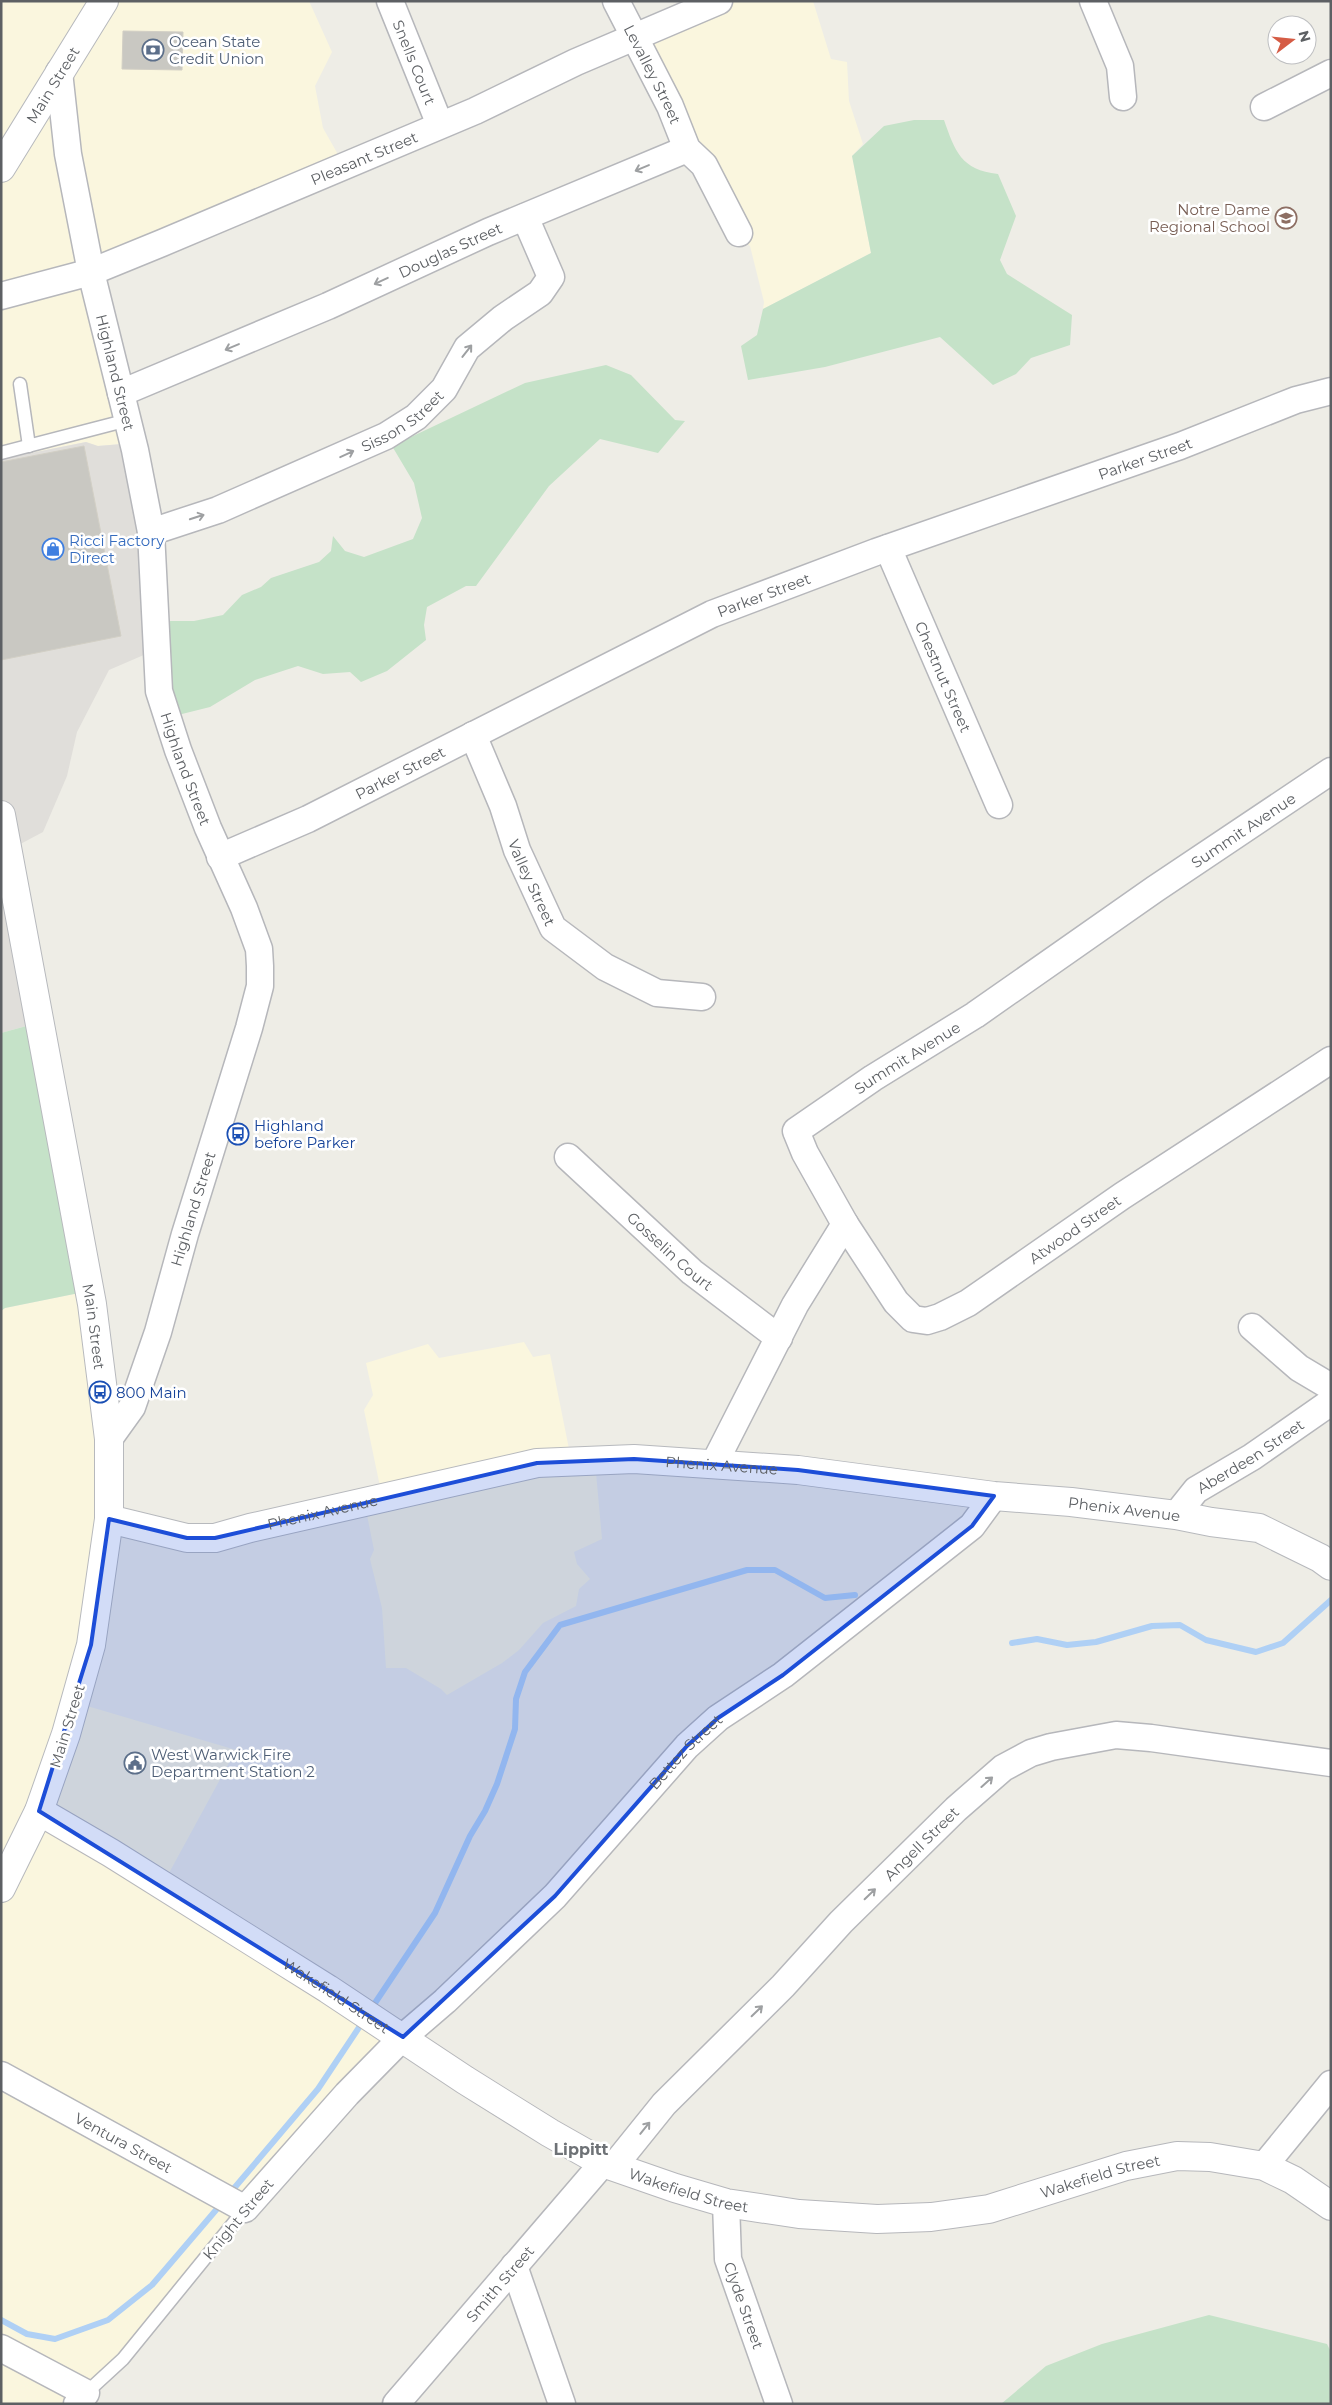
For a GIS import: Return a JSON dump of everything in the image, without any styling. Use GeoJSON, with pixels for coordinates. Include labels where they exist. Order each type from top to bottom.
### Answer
{"type":"FeatureCollection","features":[{"type":"Feature","properties":{"kind":"main road","name":"Main Street"},"geometry":{"type":"LineString","coordinates":[[1,168],[59,72],[96,4]]}},
{"type":"Feature","properties":{"kind":"main road","name":"Main Street"},"geometry":{"type":"LineString","coordinates":[[1,815],[92,1304],[110,1439],[109,1519],[91,1645],[66,1734],[39,1811],[1,1888]]}},
{"type":"Feature","properties":{"kind":"main road","name":"Phenix Avenue"},"geometry":{"type":"LineString","coordinates":[[109,1519],[187,1538],[215,1538],[258,1526],[537,1463],[634,1459],[798,1470],[994,1496],[1071,1502],[1176,1515],[1259,1528],[1320,1558],[1331,1566]]}},
{"type":"Feature","properties":{"kind":"main road","name":"Wakefield Street"},"geometry":{"type":"LineString","coordinates":[[39,1811],[111,1853],[403,2037],[465,2080],[608,2165],[726,2204],[799,2214],[877,2219],[931,2217],[989,2209],[1126,2166],[1177,2156],[1237,2160],[1264,2166],[1293,2180],[1331,2206]]}},
{"type":"Feature","properties":{"kind":"street","name":"Snells Court"},"geometry":{"type":"LineString","coordinates":[[390,1],[440,125]]}},
{"type":"Feature","properties":{"kind":"street","name":"Levalley Street"},"geometry":{"type":"LineString","coordinates":[[616,1],[670,106],[687,149]]}},
{"type":"Feature","properties":{"kind":"street","name":"Pleasant Street"},"geometry":{"type":"LineString","coordinates":[[1,296],[91,272],[440,125],[576,62],[635,39],[719,1]]}},
{"type":"Feature","properties":{"kind":"street"},"geometry":{"type":"LineString","coordinates":[[1093,1],[1120,66],[1123,97]]}},
{"type":"Feature","properties":{"kind":"street","name":"Highland Street"},"geometry":{"type":"LineString","coordinates":[[59,72],[68,154],[91,272],[128,420],[151,532],[159,691],[178,750],[220,857],[244,908],[259,949],[260,986],[249,1028],[185,1234],[158,1332],[132,1407],[110,1439]]}},
{"type":"Feature","properties":{"kind":"street"},"geometry":{"type":"LineString","coordinates":[[1264,107],[1331,73]]}},
{"type":"Feature","properties":{"kind":"street"},"geometry":{"type":"LineString","coordinates":[[687,149],[704,165],[739,233]]}},
{"type":"Feature","properties":{"kind":"street","name":"Douglas Street"},"geometry":{"type":"LineString","coordinates":[[121,393],[328,306],[525,217],[687,149]]}},
{"type":"Feature","properties":{"kind":"street","name":"Sisson Street"},"geometry":{"type":"LineString","coordinates":[[151,532],[218,510],[324,465],[386,436],[416,417],[444,389],[466,348],[503,318],[540,293],[551,277],[525,217]]}},
{"type":"Feature","properties":{"kind":"street","name":"Parker Street"},"geometry":{"type":"LineString","coordinates":[[220,857],[308,819],[712,614],[888,548],[1180,446],[1296,400],[1331,391]]}},
{"type":"Feature","properties":{"kind":"street","name":"Chestnut Street"},"geometry":{"type":"LineString","coordinates":[[888,548],[999,805]]}},
{"type":"Feature","properties":{"kind":"street","name":"Valley Street"},"geometry":{"type":"LineString","coordinates":[[473,735],[503,806],[517,850],[553,928],[605,967],[657,993],[702,997]]}},
{"type":"Feature","properties":{"kind":"street","name":"Summit Avenue"},"geometry":{"type":"LineString","coordinates":[[845,1224],[805,1152],[796,1131],[873,1078],[975,1016],[1155,889],[1331,771]]}},
{"type":"Feature","properties":{"kind":"street","name":"Atwood Street"},"geometry":{"type":"LineString","coordinates":[[845,1224],[896,1302],[913,1319],[928,1321],[940,1317],[968,1303],[1122,1196],[1331,1060]]}},
{"type":"Feature","properties":{"kind":"street","name":"Gosselin Court"},"geometry":{"type":"LineString","coordinates":[[568,1157],[692,1272],[779,1338]]}},
{"type":"Feature","properties":{"kind":"street"},"geometry":{"type":"LineString","coordinates":[[714,1464],[795,1305],[845,1224]]}},
{"type":"Feature","properties":{"kind":"street"},"geometry":{"type":"LineString","coordinates":[[1252,1327],[1299,1368],[1331,1387]]}},
{"type":"Feature","properties":{"kind":"street","name":"Aberdeen Street"},"geometry":{"type":"LineString","coordinates":[[1176,1515],[1196,1490],[1252,1457],[1331,1402]]}},
{"type":"Feature","properties":{"kind":"street","name":"Bettez Street"},"geometry":{"type":"LineString","coordinates":[[403,2037],[445,2001],[555,1896],[687,1746],[718,1718],[783,1675],[972,1526],[994,1496]]}},
{"type":"Feature","properties":{"kind":"street","name":"Angell Street"},"geometry":{"type":"LineString","coordinates":[[608,2165],[664,2104],[783,1986],[841,1922],[956,1809],[1003,1768],[1031,1753],[1044,1749],[1116,1735],[1151,1738],[1331,1764]]}},
{"type":"Feature","properties":{"kind":"street","name":"Knight Street"},"geometry":{"type":"LineString","coordinates":[[245,2209],[348,2094],[403,2037]]}},
{"type":"Feature","properties":{"kind":"street","name":"Ventura Street"},"geometry":{"type":"LineString","coordinates":[[1,2076],[245,2209]]}},
{"type":"Feature","properties":{"kind":"street"},"geometry":{"type":"LineString","coordinates":[[1264,2166],[1331,2084]]}},
{"type":"Feature","properties":{"kind":"street","name":"Smith Street"},"geometry":{"type":"LineString","coordinates":[[396,2404],[514,2266],[608,2165]]}},
{"type":"Feature","properties":{"kind":"street","name":"Clyde Street"},"geometry":{"type":"LineString","coordinates":[[726,2204],[728,2259],[779,2404]]}},
{"type":"Feature","properties":{"kind":"street"},"geometry":{"type":"LineString","coordinates":[[514,2266],[562,2404]]}},
{"type":"Feature","properties":{"kind":"street"},"geometry":{"type":"LineString","coordinates":[[1,2348],[81,2398]]}},
{"type":"Feature","properties":{"kind":"lane"},"geometry":{"type":"LineString","coordinates":[[20,384],[29,446]]}},
{"type":"Feature","properties":{"kind":"lane"},"geometry":{"type":"LineString","coordinates":[[1,453],[128,420]]}},
{"type":"Feature","properties":{"kind":"lane","name":"Knight Street"},"geometry":{"type":"LineString","coordinates":[[81,2398],[123,2358],[245,2209]]}},
{"type":"Feature","properties":{"kind":"highlighted area"},"geometry":{"type":"Polygon","coordinates":[[[634,1459],[798,1470],[994,1496],[972,1526],[783,1675],[718,1718],[687,1746],[555,1896],[403,2037],[39,1811],[91,1645],[109,1519],[187,1538],[215,1538],[537,1463],[634,1459]]]}},
{"type":"Feature","properties":{"kind":"shaded area"},"geometry":{"type":"Polygon","coordinates":[[[1,1],[309,1],[332,52],[315,86],[323,128],[344,165],[94,271],[134,443],[97,446],[86,442],[1,459],[1,1]]]}},
{"type":"Feature","properties":{"kind":"shaded area"},"geometry":{"type":"Polygon","coordinates":[[[725,1],[813,1],[831,59],[847,62],[849,101],[863,144],[852,156],[871,253],[763,309],[764,302],[750,246],[728,232],[638,39],[725,1]]]}},
{"type":"Feature","properties":{"kind":"shaded area"},"geometry":{"type":"Polygon","coordinates":[[[86,442],[98,446],[134,443],[153,651],[109,670],[77,732],[67,776],[43,832],[11,849],[41,1022],[1,1033],[1,459],[86,442]]]}},
{"type":"Feature","properties":{"kind":"shaded area"},"geometry":{"type":"Polygon","coordinates":[[[89,1291],[112,1434],[77,1703],[236,1750],[163,1884],[401,2036],[77,2404],[1,2404],[1,1311],[5,1308],[89,1291]]]}},
{"type":"Feature","properties":{"kind":"shaded area"},"geometry":{"type":"Polygon","coordinates":[[[524,1342],[533,1357],[550,1354],[571,1459],[595,1462],[602,1539],[574,1552],[577,1564],[590,1579],[579,1589],[576,1606],[543,1623],[519,1650],[502,1663],[447,1695],[441,1689],[406,1668],[386,1668],[382,1608],[370,1559],[374,1550],[365,1505],[382,1496],[364,1410],[373,1395],[366,1363],[428,1344],[439,1358],[524,1342]]]}},
{"type":"Feature","properties":{"kind":"green space"},"geometry":{"type":"Polygon","coordinates":[[[914,120],[944,120],[956,150],[961,157],[976,168],[998,174],[1016,216],[1000,260],[1007,274],[1072,315],[1070,345],[1031,358],[1016,374],[993,385],[940,337],[825,367],[748,380],[741,346],[757,335],[763,309],[871,253],[852,156],[884,126],[914,120]]]}},
{"type":"Feature","properties":{"kind":"green space"},"geometry":{"type":"Polygon","coordinates":[[[606,365],[631,375],[675,420],[685,421],[658,453],[600,439],[549,486],[476,586],[466,586],[427,607],[424,625],[426,640],[387,671],[361,682],[350,672],[323,674],[298,666],[255,680],[210,707],[170,717],[160,621],[194,621],[223,615],[242,595],[261,587],[271,578],[319,562],[331,551],[333,536],[345,551],[364,557],[413,539],[422,518],[414,483],[392,446],[525,383],[606,365]]]}},
{"type":"Feature","properties":{"kind":"green space"},"geometry":{"type":"Polygon","coordinates":[[[41,1022],[89,1291],[5,1308],[1,1311],[1,1033],[41,1022]]]}},
{"type":"Feature","properties":{"kind":"green space"},"geometry":{"type":"Polygon","coordinates":[[[1209,2315],[1327,2344],[1331,2352],[1331,2404],[1001,2404],[1046,2366],[1102,2344],[1209,2315]]]}},
{"type":"Feature","properties":{"kind":"building","name":"Ocean State Credit Union"},"geometry":{"type":"Polygon","coordinates":[[[123,31],[183,32],[182,70],[122,69],[123,31]]]}},
{"type":"Feature","properties":{"kind":"building","name":"Ricci Factory Direct"},"geometry":{"type":"Polygon","coordinates":[[[84,446],[121,636],[1,660],[1,462],[84,446]]]}},
{"type":"Feature","properties":{"kind":"waterway"},"geometry":{"type":"LineString","coordinates":[[371,2009],[435,1913],[470,1836],[485,1811],[497,1784],[515,1729],[516,1699],[525,1672],[560,1625],[747,1570],[775,1570],[825,1598],[855,1595]]}},
{"type":"Feature","properties":{"kind":"waterway"},"geometry":{"type":"LineString","coordinates":[[1012,1643],[1037,1639],[1067,1645],[1096,1642],[1152,1626],[1180,1625],[1206,1640],[1256,1652],[1283,1643],[1331,1600]]}},
{"type":"Feature","properties":{"kind":"waterway"},"geometry":{"type":"LineString","coordinates":[[230,2193],[318,2089],[364,2020]]}},
{"type":"Feature","properties":{"kind":"waterway"},"geometry":{"type":"LineString","coordinates":[[1,2320],[27,2334],[55,2339],[108,2320],[152,2285],[222,2203]]}},
{"type":"Feature","properties":{"kind":"place","name":"Ocean State Credit Union"},"geometry":{"type":"Point","coordinates":[153,50]}},
{"type":"Feature","properties":{"kind":"place","name":"Notre Dame Regional School"},"geometry":{"type":"Point","coordinates":[1286,218]}},
{"type":"Feature","properties":{"kind":"place","name":"Ricci Factory Direct"},"geometry":{"type":"Point","coordinates":[53,549]}},
{"type":"Feature","properties":{"kind":"place","name":"Highland before Parker"},"geometry":{"type":"Point","coordinates":[238,1134]}},
{"type":"Feature","properties":{"kind":"place","name":"800 Main"},"geometry":{"type":"Point","coordinates":[100,1392]}},
{"type":"Feature","properties":{"kind":"place","name":"West Warwick Fire Department Station 2"},"geometry":{"type":"Point","coordinates":[135,1763]}},
{"type":"Feature","properties":{"kind":"district","name":"Lippitt"},"geometry":{"type":"Point","coordinates":[581,2149]}}]}
